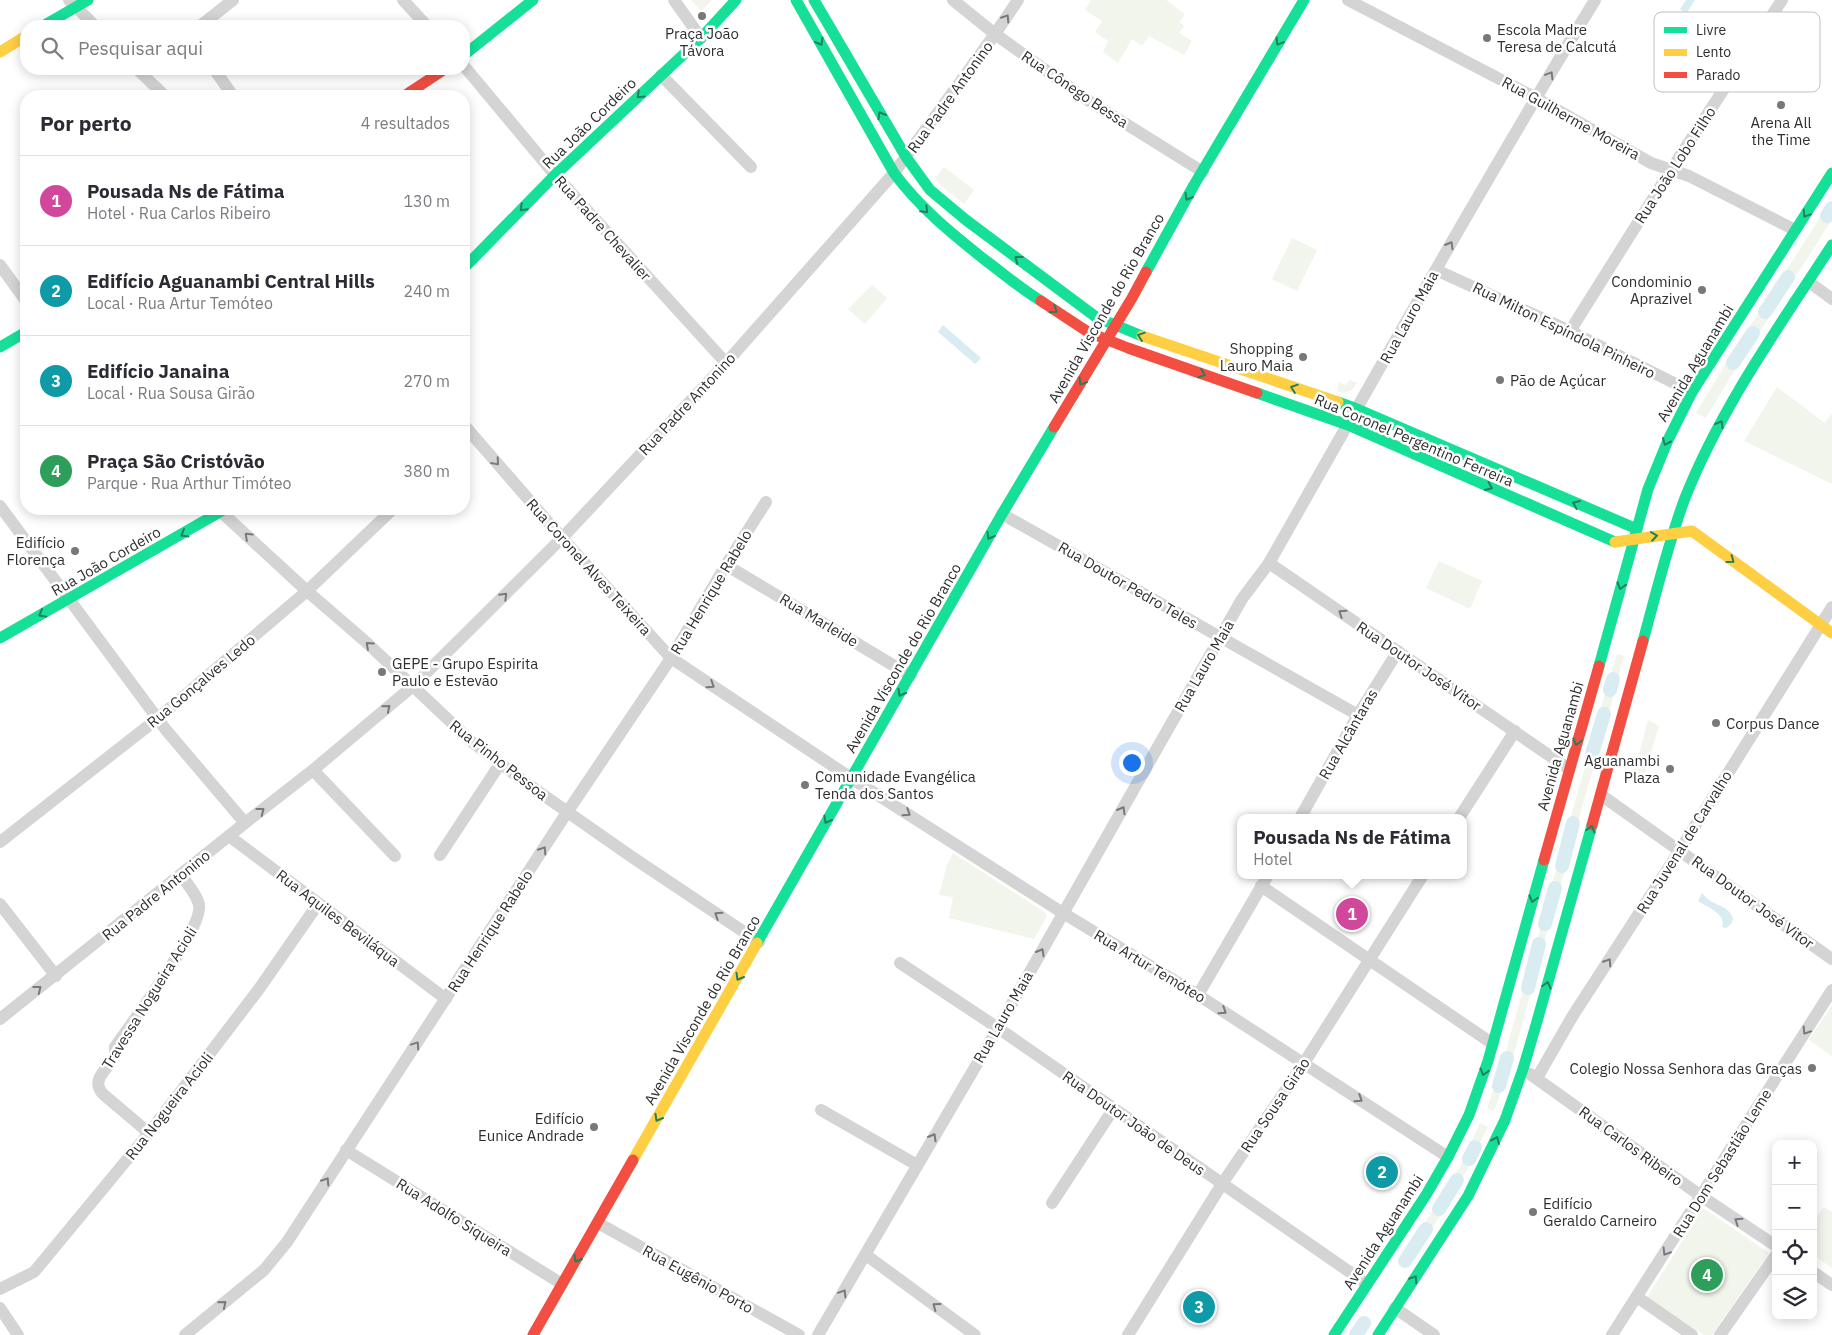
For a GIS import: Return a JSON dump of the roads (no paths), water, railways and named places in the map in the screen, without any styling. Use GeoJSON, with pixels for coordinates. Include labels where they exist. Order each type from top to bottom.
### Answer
{"type":"FeatureCollection","features":[{"type":"Feature","properties":{"kind":"main road"},"geometry":{"type":"LineString","coordinates":[[51,20],[73,4],[88,0]]}},
{"type":"Feature","properties":{"kind":"main road","name":"Rua João Cordeiro"},"geometry":{"type":"LineString","coordinates":[[470,262],[555,176],[701,38],[736,0]]}},
{"type":"Feature","properties":{"kind":"main road","name":"Rua Coronel Pergentino Ferreira"},"geometry":{"type":"LineString","coordinates":[[796,0],[894,173],[910,194],[924,209],[965,244],[1026,292],[1088,332],[1348,425],[1616,542],[1635,534],[1692,531],[1832,633]]}},
{"type":"Feature","properties":{"kind":"main road","name":"Rua Coronel Pergentino Ferreira"},"geometry":{"type":"LineString","coordinates":[[814,0],[906,157],[930,190],[1096,317],[1134,334],[1357,409],[1635,534]]}},
{"type":"Feature","properties":{"kind":"main road","name":"Avenida Visconde do Rio Branco"},"geometry":{"type":"LineString","coordinates":[[533,1335],[1002,514],[1116,326],[1203,172],[1304,0]]}},
{"type":"Feature","properties":{"kind":"main road"},"geometry":{"type":"LineString","coordinates":[[470,50],[528,1]]}},
{"type":"Feature","properties":{"kind":"main road"},"geometry":{"type":"LineString","coordinates":[[0,52],[20,40]]}},
{"type":"Feature","properties":{"kind":"main road"},"geometry":{"type":"LineString","coordinates":[[413,90],[436,75]]}},
{"type":"Feature","properties":{"kind":"main road","name":"Avenida Aguanambi"},"geometry":{"type":"LineString","coordinates":[[1334,1335],[1426,1195],[1469,1115],[1493,1044],[1648,490],[1674,424],[1692,392],[1832,173]]}},
{"type":"Feature","properties":{"kind":"main road"},"geometry":{"type":"LineString","coordinates":[[1378,1335],[1468,1196],[1501,1129],[1523,1069],[1674,533],[1692,481],[1717,429],[1738,393],[1832,245]]}},
{"type":"Feature","properties":{"kind":"main road"},"geometry":{"type":"LineString","coordinates":[[0,347],[20,335]]}},
{"type":"Feature","properties":{"kind":"main road","name":"Rua João Cordeiro"},"geometry":{"type":"LineString","coordinates":[[0,638],[213,515]]}},
{"type":"Feature","properties":{"kind":"street"},"geometry":{"type":"LineString","coordinates":[[208,20],[233,0]]}},
{"type":"Feature","properties":{"kind":"street"},"geometry":{"type":"LineString","coordinates":[[403,0],[421,20]]}},
{"type":"Feature","properties":{"kind":"street"},"geometry":{"type":"LineString","coordinates":[[674,0],[701,38]]}},
{"type":"Feature","properties":{"kind":"street","name":"Rua Cônego Bessa"},"geometry":{"type":"LineString","coordinates":[[953,0],[995,34],[1086,99],[1203,172]]}},
{"type":"Feature","properties":{"kind":"street","name":"Rua Padre Antonino"},"geometry":{"type":"LineString","coordinates":[[0,1019],[313,770],[413,686],[562,538],[726,363],[894,173],[1018,0]]}},
{"type":"Feature","properties":{"kind":"street","name":"Rua Guilherme Moreira"},"geometry":{"type":"LineString","coordinates":[[1348,0],[1536,98],[1652,164],[1689,176],[1795,230]]}},
{"type":"Feature","properties":{"kind":"street","name":"Rua Lauro Maia"},"geometry":{"type":"LineString","coordinates":[[818,1335],[998,1028],[1242,599],[1269,563],[1436,270],[1536,98],[1596,0]]}},
{"type":"Feature","properties":{"kind":"street","name":"Rua João Lobo Filho"},"geometry":{"type":"LineString","coordinates":[[1774,12],[1782,0]]}},
{"type":"Feature","properties":{"kind":"street"},"geometry":{"type":"LineString","coordinates":[[73,4],[89,20]]}},
{"type":"Feature","properties":{"kind":"street","name":"Rua Padre Chevalier"},"geometry":{"type":"LineString","coordinates":[[470,73],[555,176],[726,363]]}},
{"type":"Feature","properties":{"kind":"street"},"geometry":{"type":"LineString","coordinates":[[148,75],[160,90]]}},
{"type":"Feature","properties":{"kind":"street"},"geometry":{"type":"LineString","coordinates":[[218,75],[229,90]]}},
{"type":"Feature","properties":{"kind":"street"},"geometry":{"type":"LineString","coordinates":[[661,75],[750,167]]}},
{"type":"Feature","properties":{"kind":"street","name":"Rua João Lobo Filho"},"geometry":{"type":"LineString","coordinates":[[1570,331],[1722,92]]}},
{"type":"Feature","properties":{"kind":"street"},"geometry":{"type":"LineString","coordinates":[[0,265],[20,292]]}},
{"type":"Feature","properties":{"kind":"street","name":"Rua Milton Espíndola Pinheiro"},"geometry":{"type":"LineString","coordinates":[[1436,270],[1570,331],[1692,392]]}},
{"type":"Feature","properties":{"kind":"street"},"geometry":{"type":"LineString","coordinates":[[1809,282],[1832,299]]}},
{"type":"Feature","properties":{"kind":"street","name":"Rua Coronel Alves Teixeira"},"geometry":{"type":"LineString","coordinates":[[470,438],[670,658],[851,778]]}},
{"type":"Feature","properties":{"kind":"street","name":"Rua Henrique Rabelo"},"geometry":{"type":"LineString","coordinates":[[185,1335],[264,1270],[287,1242],[567,812],[670,658],[766,502]]}},
{"type":"Feature","properties":{"kind":"street"},"geometry":{"type":"LineString","coordinates":[[0,506],[157,719],[245,823]]}},
{"type":"Feature","properties":{"kind":"street","name":"Rua Doutor Pedro Teles"},"geometry":{"type":"LineString","coordinates":[[1002,514],[1358,715]]}},
{"type":"Feature","properties":{"kind":"street","name":"Rua Pinho Pessoa"},"geometry":{"type":"LineString","coordinates":[[227,515],[472,742],[567,812],[759,942]]}},
{"type":"Feature","properties":{"kind":"street","name":"Rua Gonçalves Ledo"},"geometry":{"type":"LineString","coordinates":[[0,842],[157,719],[307,591],[387,515]]}},
{"type":"Feature","properties":{"kind":"street","name":"Rua Doutor José Vitor"},"geometry":{"type":"LineString","coordinates":[[1269,563],[1570,769]]}},
{"type":"Feature","properties":{"kind":"street","name":"Rua Marleide"},"geometry":{"type":"LineString","coordinates":[[726,565],[911,676]]}},
{"type":"Feature","properties":{"kind":"street","name":"Rua Juvenal de Carvalho"},"geometry":{"type":"LineString","coordinates":[[1536,1078],[1832,607]]}},
{"type":"Feature","properties":{"kind":"street","name":"Rua Alcântaras"},"geometry":{"type":"LineString","coordinates":[[1302,814],[1358,715],[1398,651]]}},
{"type":"Feature","properties":{"kind":"street"},"geometry":{"type":"LineString","coordinates":[[1463,814],[1515,731]]}},
{"type":"Feature","properties":{"kind":"street"},"geometry":{"type":"LineString","coordinates":[[440,856],[500,764]]}},
{"type":"Feature","properties":{"kind":"street"},"geometry":{"type":"LineString","coordinates":[[313,770],[395,856]]}},
{"type":"Feature","properties":{"kind":"street","name":"Rua Artur Temóteo"},"geometry":{"type":"LineString","coordinates":[[851,778],[1063,913],[1198,995],[1448,1157]]}},
{"type":"Feature","properties":{"kind":"street","name":"Rua Doutor José Vitor"},"geometry":{"type":"LineString","coordinates":[[1601,795],[1832,959]]}},
{"type":"Feature","properties":{"kind":"street","name":"Rua Aquiles Beviláqua"},"geometry":{"type":"LineString","coordinates":[[229,836],[446,999]]}},
{"type":"Feature","properties":{"kind":"street","name":"Travessa Nogueira Acioli"},"geometry":{"type":"LineString","coordinates":[[149,1133],[103,1094],[98,1081],[114,1056],[115,1047],[178,955],[196,923],[200,911],[199,904],[191,888],[181,875]]}},
{"type":"Feature","properties":{"kind":"street","name":"Rua Sousa Girão"},"geometry":{"type":"LineString","coordinates":[[1128,1335],[1222,1184],[1304,1063],[1420,879]]}},
{"type":"Feature","properties":{"kind":"street"},"geometry":{"type":"LineString","coordinates":[[1198,995],[1264,881],[1369,959],[1493,1044]]}},
{"type":"Feature","properties":{"kind":"street"},"geometry":{"type":"LineString","coordinates":[[0,904],[56,976]]}},
{"type":"Feature","properties":{"kind":"street","name":"Rua Nogueira Acioli"},"geometry":{"type":"LineString","coordinates":[[0,1289],[34,1272],[149,1133],[260,988],[318,904]]}},
{"type":"Feature","properties":{"kind":"street","name":"Rua Doutor João de Deus"},"geometry":{"type":"LineString","coordinates":[[900,963],[998,1028],[1367,1284]]}},
{"type":"Feature","properties":{"kind":"street","name":"Rua Dom Sebastião Leme"},"geometry":{"type":"LineString","coordinates":[[1612,1335],[1832,990]]}},
{"type":"Feature","properties":{"kind":"street","name":"Rua Carlos Ribeiro"},"geometry":{"type":"LineString","coordinates":[[1523,1069],[1701,1196],[1772,1243]]}},
{"type":"Feature","properties":{"kind":"street"},"geometry":{"type":"LineString","coordinates":[[1052,1202],[1114,1108]]}},
{"type":"Feature","properties":{"kind":"street"},"geometry":{"type":"LineString","coordinates":[[821,1110],[917,1165]]}},
{"type":"Feature","properties":{"kind":"street","name":"Rua Adolfo Siqueira"},"geometry":{"type":"LineString","coordinates":[[346,1150],[562,1284]]}},
{"type":"Feature","properties":{"kind":"street","name":"Rua Eugênio Porto"},"geometry":{"type":"LineString","coordinates":[[598,1223],[799,1335]]}},
{"type":"Feature","properties":{"kind":"street"},"geometry":{"type":"LineString","coordinates":[[866,1255],[975,1335]]}},
{"type":"Feature","properties":{"kind":"street"},"geometry":{"type":"LineString","coordinates":[[1720,1335],[1772,1261]]}},
{"type":"Feature","properties":{"kind":"street"},"geometry":{"type":"LineString","coordinates":[[1817,1275],[1832,1285]]}},
{"type":"Feature","properties":{"kind":"street"},"geometry":{"type":"LineString","coordinates":[[1637,1297],[1692,1335]]}},
{"type":"Feature","properties":{"kind":"street"},"geometry":{"type":"LineString","coordinates":[[0,1308],[18,1335]]}},
{"type":"Feature","properties":{"kind":"street"},"geometry":{"type":"LineString","coordinates":[[1395,1308],[1434,1335]]}},
{"type":"Feature","properties":{"kind":"waterway"},"geometry":{"type":"LineString","coordinates":[[1827,216],[1832,208]]}},
{"type":"Feature","properties":{"kind":"waterway"},"geometry":{"type":"LineString","coordinates":[[1765,312],[1788,277]]}},
{"type":"Feature","properties":{"kind":"waterway"},"geometry":{"type":"LineString","coordinates":[[1733,363],[1753,333]]}},
{"type":"Feature","properties":{"kind":"waterway"},"geometry":{"type":"LineString","coordinates":[[1610,690],[1613,679]]}},
{"type":"Feature","properties":{"kind":"waterway"},"geometry":{"type":"LineString","coordinates":[[1592,754],[1604,714]]}},
{"type":"Feature","properties":{"kind":"waterway"},"geometry":{"type":"LineString","coordinates":[[1562,866],[1573,823]]}},
{"type":"Feature","properties":{"kind":"waterway"},"geometry":{"type":"LineString","coordinates":[[1545,924],[1555,888]]}},
{"type":"Feature","properties":{"kind":"waterway"},"geometry":{"type":"LineString","coordinates":[[1528,988],[1539,944]]}},
{"type":"Feature","properties":{"kind":"waterway"},"geometry":{"type":"LineString","coordinates":[[1499,1086],[1507,1058]]}},
{"type":"Feature","properties":{"kind":"waterway"},"geometry":{"type":"LineString","coordinates":[[1469,1159],[1475,1147]]}},
{"type":"Feature","properties":{"kind":"waterway"},"geometry":{"type":"LineString","coordinates":[[1439,1209],[1457,1180]]}},
{"type":"Feature","properties":{"kind":"waterway"},"geometry":{"type":"LineString","coordinates":[[1405,1261],[1426,1229]]}},
{"type":"Feature","properties":{"kind":"waterway"},"geometry":{"type":"LineString","coordinates":[[1356,1335],[1364,1323]]}},
{"type":"Feature","properties":{"kind":"place","name":"Praça João Távora"},"geometry":{"type":"Point","coordinates":[702,16]}},
{"type":"Feature","properties":{"kind":"place","name":"Escola Madre Teresa de Calcutá"},"geometry":{"type":"Point","coordinates":[1487,38]}},
{"type":"Feature","properties":{"kind":"place","name":"Arena All the Time"},"geometry":{"type":"Point","coordinates":[1781,105]}},
{"type":"Feature","properties":{"kind":"place","name":"Condominio Aprazivel"},"geometry":{"type":"Point","coordinates":[1702,290]}},
{"type":"Feature","properties":{"kind":"place","name":"Shopping Lauro Maia"},"geometry":{"type":"Point","coordinates":[1303,357]}},
{"type":"Feature","properties":{"kind":"place","name":"Pão de Açúcar"},"geometry":{"type":"Point","coordinates":[1500,380]}},
{"type":"Feature","properties":{"kind":"place","name":"Edifício Florença"},"geometry":{"type":"Point","coordinates":[75,551]}},
{"type":"Feature","properties":{"kind":"place","name":"GEPE - Grupo Espirita Paulo e Estevão"},"geometry":{"type":"Point","coordinates":[382,672]}},
{"type":"Feature","properties":{"kind":"place","name":"Corpus Dance"},"geometry":{"type":"Point","coordinates":[1716,723]}},
{"type":"Feature","properties":{"kind":"place","name":"Aguanambi Plaza"},"geometry":{"type":"Point","coordinates":[1670,769]}},
{"type":"Feature","properties":{"kind":"place","name":"Comunidade Evangélica Tenda dos Santos"},"geometry":{"type":"Point","coordinates":[805,785]}},
{"type":"Feature","properties":{"kind":"place","name":"Pousada Ns de Fátima"},"geometry":{"type":"Point","coordinates":[1352,914]}},
{"type":"Feature","properties":{"kind":"place","name":"Colegio Nossa Senhora das Graças"},"geometry":{"type":"Point","coordinates":[1812,1068]}},
{"type":"Feature","properties":{"kind":"place","name":"Edifício Eunice Andrade"},"geometry":{"type":"Point","coordinates":[594,1127]}},
{"type":"Feature","properties":{"kind":"place","name":"Edifício Aguanambi Central Hills"},"geometry":{"type":"Point","coordinates":[1382,1172]}},
{"type":"Feature","properties":{"kind":"place","name":"Edifício Geraldo Carneiro"},"geometry":{"type":"Point","coordinates":[1533,1212]}},
{"type":"Feature","properties":{"kind":"place","name":"Praça São Cristóvão"},"geometry":{"type":"Point","coordinates":[1707,1275]}},
{"type":"Feature","properties":{"kind":"place","name":"Edifício Janaina"},"geometry":{"type":"Point","coordinates":[1199,1307]}}]}
